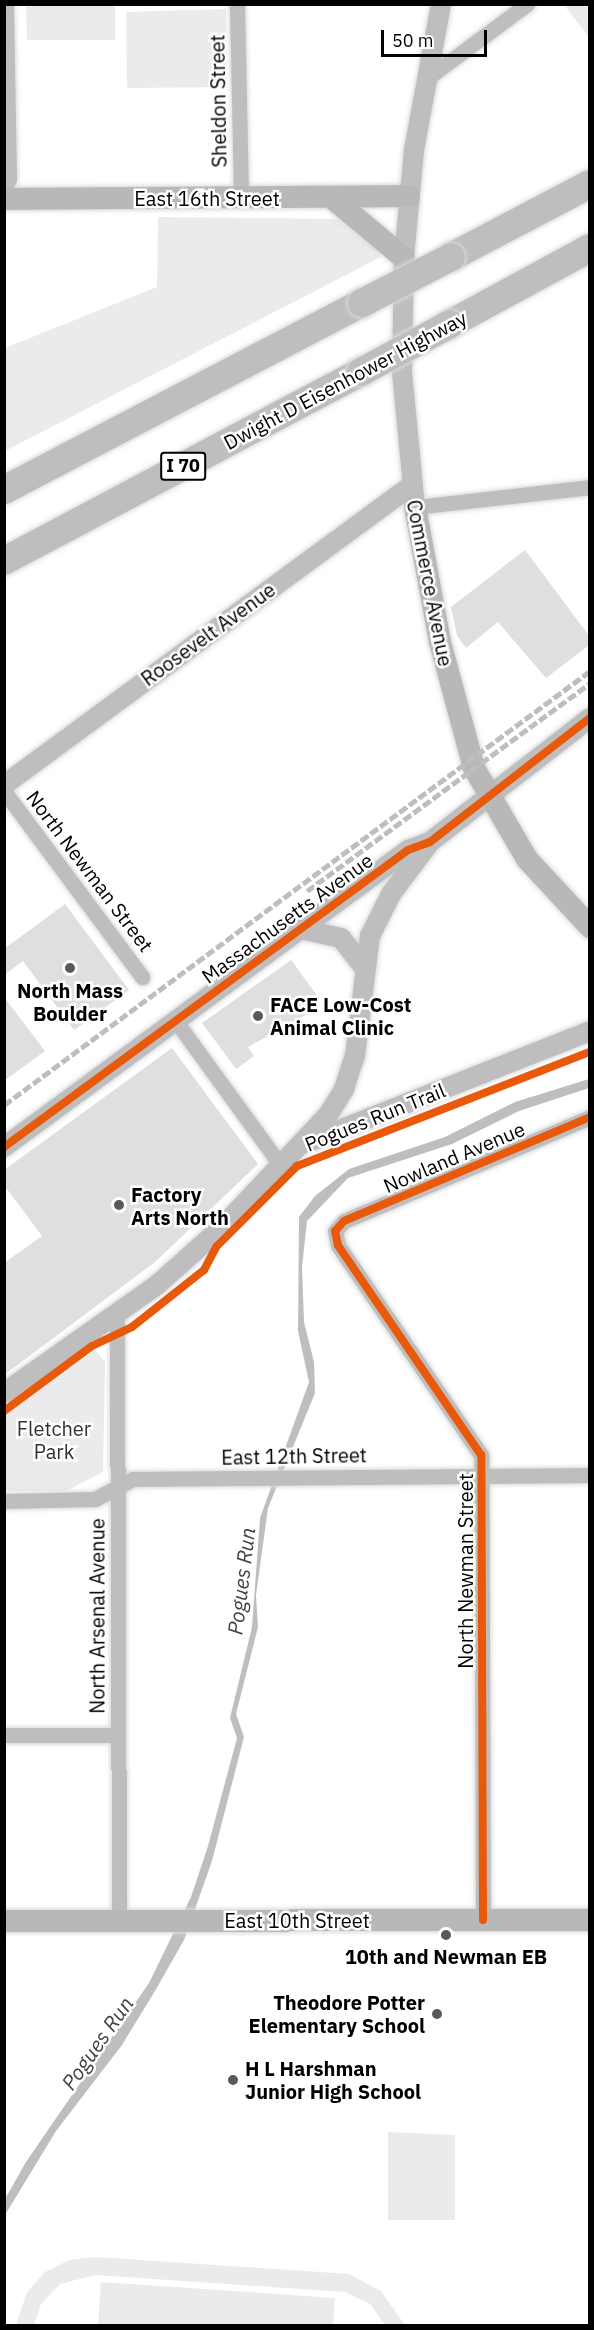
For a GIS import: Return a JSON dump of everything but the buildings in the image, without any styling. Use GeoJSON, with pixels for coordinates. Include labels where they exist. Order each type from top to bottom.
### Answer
{"type":"FeatureCollection","features":[{"type":"Feature","properties":{"kind":"highway"},"geometry":{"type":"LineString","coordinates":[[4,490],[590,184]]}},
{"type":"Feature","properties":{"kind":"highway","name":"Dwight D Eisenhower Highway"},"geometry":{"type":"LineString","coordinates":[[4,561],[590,248]]}},
{"type":"Feature","properties":{"kind":"main road","name":"East 16th Street"},"geometry":{"type":"LineString","coordinates":[[4,199],[409,196]]}},
{"type":"Feature","properties":{"kind":"main road"},"geometry":{"type":"LineString","coordinates":[[331,197],[404,258]]}},
{"type":"Feature","properties":{"kind":"main road","name":"Commerce Avenue"},"geometry":{"type":"LineString","coordinates":[[414,496],[449,684],[465,742],[489,797],[544,881],[590,927]]}},
{"type":"Feature","properties":{"kind":"main road","name":"East 10th Street"},"geometry":{"type":"LineString","coordinates":[[4,1921],[590,1920]]}},
{"type":"Feature","properties":{"kind":"street"},"geometry":{"type":"LineString","coordinates":[[4,188],[9,179],[6,4]]}},
{"type":"Feature","properties":{"kind":"street","name":"Sheldon Street"},"geometry":{"type":"LineString","coordinates":[[237,4],[241,197]]}},
{"type":"Feature","properties":{"kind":"street"},"geometry":{"type":"LineString","coordinates":[[409,196],[426,79],[441,4]]}},
{"type":"Feature","properties":{"kind":"street"},"geometry":{"type":"LineString","coordinates":[[426,79],[526,4]]}},
{"type":"Feature","properties":{"kind":"street","name":"Commerce Avenue"},"geometry":{"type":"LineString","coordinates":[[409,196],[404,258],[402,372],[414,496]]}},
{"type":"Feature","properties":{"kind":"street"},"geometry":{"type":"LineString","coordinates":[[414,496],[590,488]]}},
{"type":"Feature","properties":{"kind":"street","name":"Roosevelt Avenue"},"geometry":{"type":"LineString","coordinates":[[4,785],[414,496]]}},
{"type":"Feature","properties":{"kind":"street","name":"Massachusetts Avenue"},"geometry":{"type":"LineString","coordinates":[[4,1147],[408,850],[430,842],[590,718]]}},
{"type":"Feature","properties":{"kind":"street","name":"North Newman Street"},"geometry":{"type":"LineString","coordinates":[[4,791],[142,977]]}},
{"type":"Feature","properties":{"kind":"street"},"geometry":{"type":"LineString","coordinates":[[4,1393],[180,1266],[303,1144],[328,1115],[351,1073],[360,1025],[363,966],[380,912],[430,842]]}},
{"type":"Feature","properties":{"kind":"street"},"geometry":{"type":"LineString","coordinates":[[300,929],[341,938],[363,966]]}},
{"type":"Feature","properties":{"kind":"street"},"geometry":{"type":"LineString","coordinates":[[176,1020],[281,1166]]}},
{"type":"Feature","properties":{"kind":"street"},"geometry":{"type":"LineString","coordinates":[[303,1144],[590,1031]]}},
{"type":"Feature","properties":{"kind":"street","name":"Nowland Avenue"},"geometry":{"type":"LineString","coordinates":[[335,1231],[344,1221],[590,1117]]}},
{"type":"Feature","properties":{"kind":"street","name":"North Newman Street"},"geometry":{"type":"LineString","coordinates":[[335,1231],[338,1245],[481,1455],[483,1920]]}},
{"type":"Feature","properties":{"kind":"street","name":"North Arsenal Avenue"},"geometry":{"type":"LineString","coordinates":[[117,1312],[119,1920]]}},
{"type":"Feature","properties":{"kind":"street","name":"East 12th Street"},"geometry":{"type":"LineString","coordinates":[[4,1501],[95,1499],[133,1479],[590,1475]]}},
{"type":"Feature","properties":{"kind":"street"},"geometry":{"type":"LineString","coordinates":[[4,1735],[118,1735]]}},
{"type":"Feature","properties":{"kind":"green space"},"geometry":{"type":"Polygon","coordinates":[[[26,5],[115,5],[115,40],[27,40],[26,5]]]}},
{"type":"Feature","properties":{"kind":"green space"},"geometry":{"type":"Polygon","coordinates":[[[564,5],[589,5],[589,37],[564,5]]]}},
{"type":"Feature","properties":{"kind":"green space"},"geometry":{"type":"Polygon","coordinates":[[[226,9],[227,87],[127,88],[126,12],[226,9]]]}},
{"type":"Feature","properties":{"kind":"green space"},"geometry":{"type":"Polygon","coordinates":[[[158,217],[342,219],[371,236],[381,257],[5,451],[5,348],[157,287],[158,217]]]}},
{"type":"Feature","properties":{"kind":"green space","name":"Fletcher Park"},"geometry":{"type":"Polygon","coordinates":[[[95,1350],[105,1362],[103,1472],[66,1491],[5,1491],[5,1414],[95,1350]]]}},
{"type":"Feature","properties":{"kind":"green space"},"geometry":{"type":"Polygon","coordinates":[[[388,2132],[455,2135],[455,2220],[388,2220],[388,2132]]]}},
{"type":"Feature","properties":{"kind":"green space"},"geometry":{"type":"Polygon","coordinates":[[[96,2257],[349,2274],[381,2291],[405,2325],[385,2325],[370,2304],[345,2292],[95,2275],[60,2284],[41,2304],[34,2325],[16,2325],[27,2292],[45,2272],[69,2260],[96,2257]]]}},
{"type":"Feature","properties":{"kind":"green space"},"geometry":{"type":"Polygon","coordinates":[[[101,2282],[335,2298],[333,2325],[98,2325],[101,2282]]]}},
{"type":"Feature","properties":{"kind":"shaded area"},"geometry":{"type":"Polygon","coordinates":[[[589,1079],[589,1088],[519,1111],[452,1144],[348,1178],[307,1221],[302,1267],[304,1322],[314,1362],[315,1393],[268,1508],[256,1595],[258,1627],[236,1714],[244,1737],[212,1861],[184,1940],[155,1991],[122,2045],[56,2131],[5,2215],[5,2199],[26,2162],[149,1983],[191,1897],[208,1846],[237,1738],[230,1718],[252,1627],[260,1518],[309,1382],[298,1331],[299,1217],[315,1196],[349,1169],[445,1137],[515,1102],[589,1079]]]}},
{"type":"Feature","properties":{"kind":"railway"},"geometry":{"type":"LineString","coordinates":[[4,1105],[590,671]]}},
{"type":"Feature","properties":{"kind":"railway"},"geometry":{"type":"LineString","coordinates":[[307,891],[590,683]]}},
{"type":"Feature","properties":{"kind":"cycle path"},"geometry":{"type":"LineString","coordinates":[[4,1147],[408,850],[430,842],[590,718]]}},
{"type":"Feature","properties":{"kind":"cycle path","name":"Pogues Run Trail"},"geometry":{"type":"LineString","coordinates":[[4,1411],[92,1346],[132,1327],[204,1270],[217,1246],[297,1166],[590,1052]]}},
{"type":"Feature","properties":{"kind":"cycle path"},"geometry":{"type":"LineString","coordinates":[[483,1920],[481,1455],[338,1245],[335,1231],[344,1221],[590,1117]]}},
{"type":"Feature","properties":{"kind":"place","name":"North Mass Boulder"},"geometry":{"type":"Point","coordinates":[70,968]}},
{"type":"Feature","properties":{"kind":"place","name":"FACE Low-Cost Animal Clinic"},"geometry":{"type":"Point","coordinates":[258,1016]}},
{"type":"Feature","properties":{"kind":"place","name":"Factory Arts North"},"geometry":{"type":"Point","coordinates":[119,1205]}},
{"type":"Feature","properties":{"kind":"place","name":"10th and Newman EB"},"geometry":{"type":"Point","coordinates":[446,1935]}},
{"type":"Feature","properties":{"kind":"place","name":"Theodore Potter Elementary School"},"geometry":{"type":"Point","coordinates":[437,2014]}},
{"type":"Feature","properties":{"kind":"place","name":"H L Harshman Junior High School"},"geometry":{"type":"Point","coordinates":[233,2080]}},
{"type":"Feature","properties":{"kind":"water label","name":"Pogues Run"},"geometry":{"type":"Point","coordinates":[241,1581]}},
{"type":"Feature","properties":{"kind":"water label","name":"Pogues Run"},"geometry":{"type":"Point","coordinates":[97,2043]}}]}
